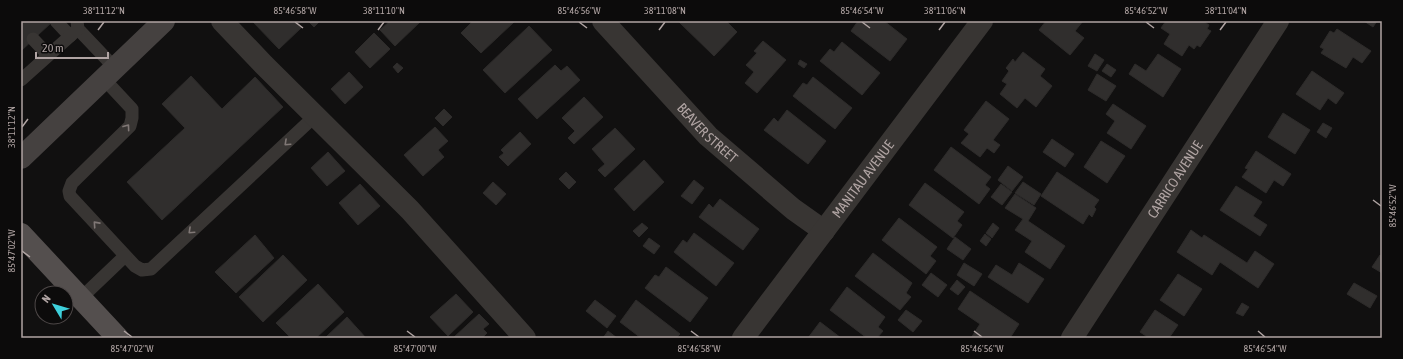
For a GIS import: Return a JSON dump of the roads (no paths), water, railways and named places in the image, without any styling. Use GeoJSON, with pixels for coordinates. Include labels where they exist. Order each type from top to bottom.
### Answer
{"type":"FeatureCollection","features":[{"type":"Feature","properties":{"kind":"main road"},"geometry":{"type":"LineString","coordinates":[[21,234],[118,338]]}},
{"type":"Feature","properties":{"kind":"street"},"geometry":{"type":"LineString","coordinates":[[21,158],[164,21]]}},
{"type":"Feature","properties":{"kind":"street"},"geometry":{"type":"LineString","coordinates":[[222,21],[410,210],[525,338]]}},
{"type":"Feature","properties":{"kind":"street","name":"BEAVER STREET"},"geometry":{"type":"LineString","coordinates":[[602,21],[708,136],[792,209],[824,231]]}},
{"type":"Feature","properties":{"kind":"street","name":"MANITAU AVENUE"},"geometry":{"type":"LineString","coordinates":[[743,338],[982,21]]}},
{"type":"Feature","properties":{"kind":"street","name":"CARRICO AVENUE"},"geometry":{"type":"LineString","coordinates":[[1072,338],[1278,21]]}},
{"type":"Feature","properties":{"kind":"lane"},"geometry":{"type":"LineString","coordinates":[[56,21],[75,28],[110,73],[132,109],[130,126],[72,183],[69,191],[70,196],[125,256],[135,266],[142,270],[151,269],[315,116]]}},
{"type":"Feature","properties":{"kind":"lane"},"geometry":{"type":"LineString","coordinates":[[22,76],[48,55],[75,28]]}},
{"type":"Feature","properties":{"kind":"lane"},"geometry":{"type":"LineString","coordinates":[[33,39],[48,55]]}},
{"type":"Feature","properties":{"kind":"lane"},"geometry":{"type":"LineString","coordinates":[[81,298],[125,256]]}}]}
